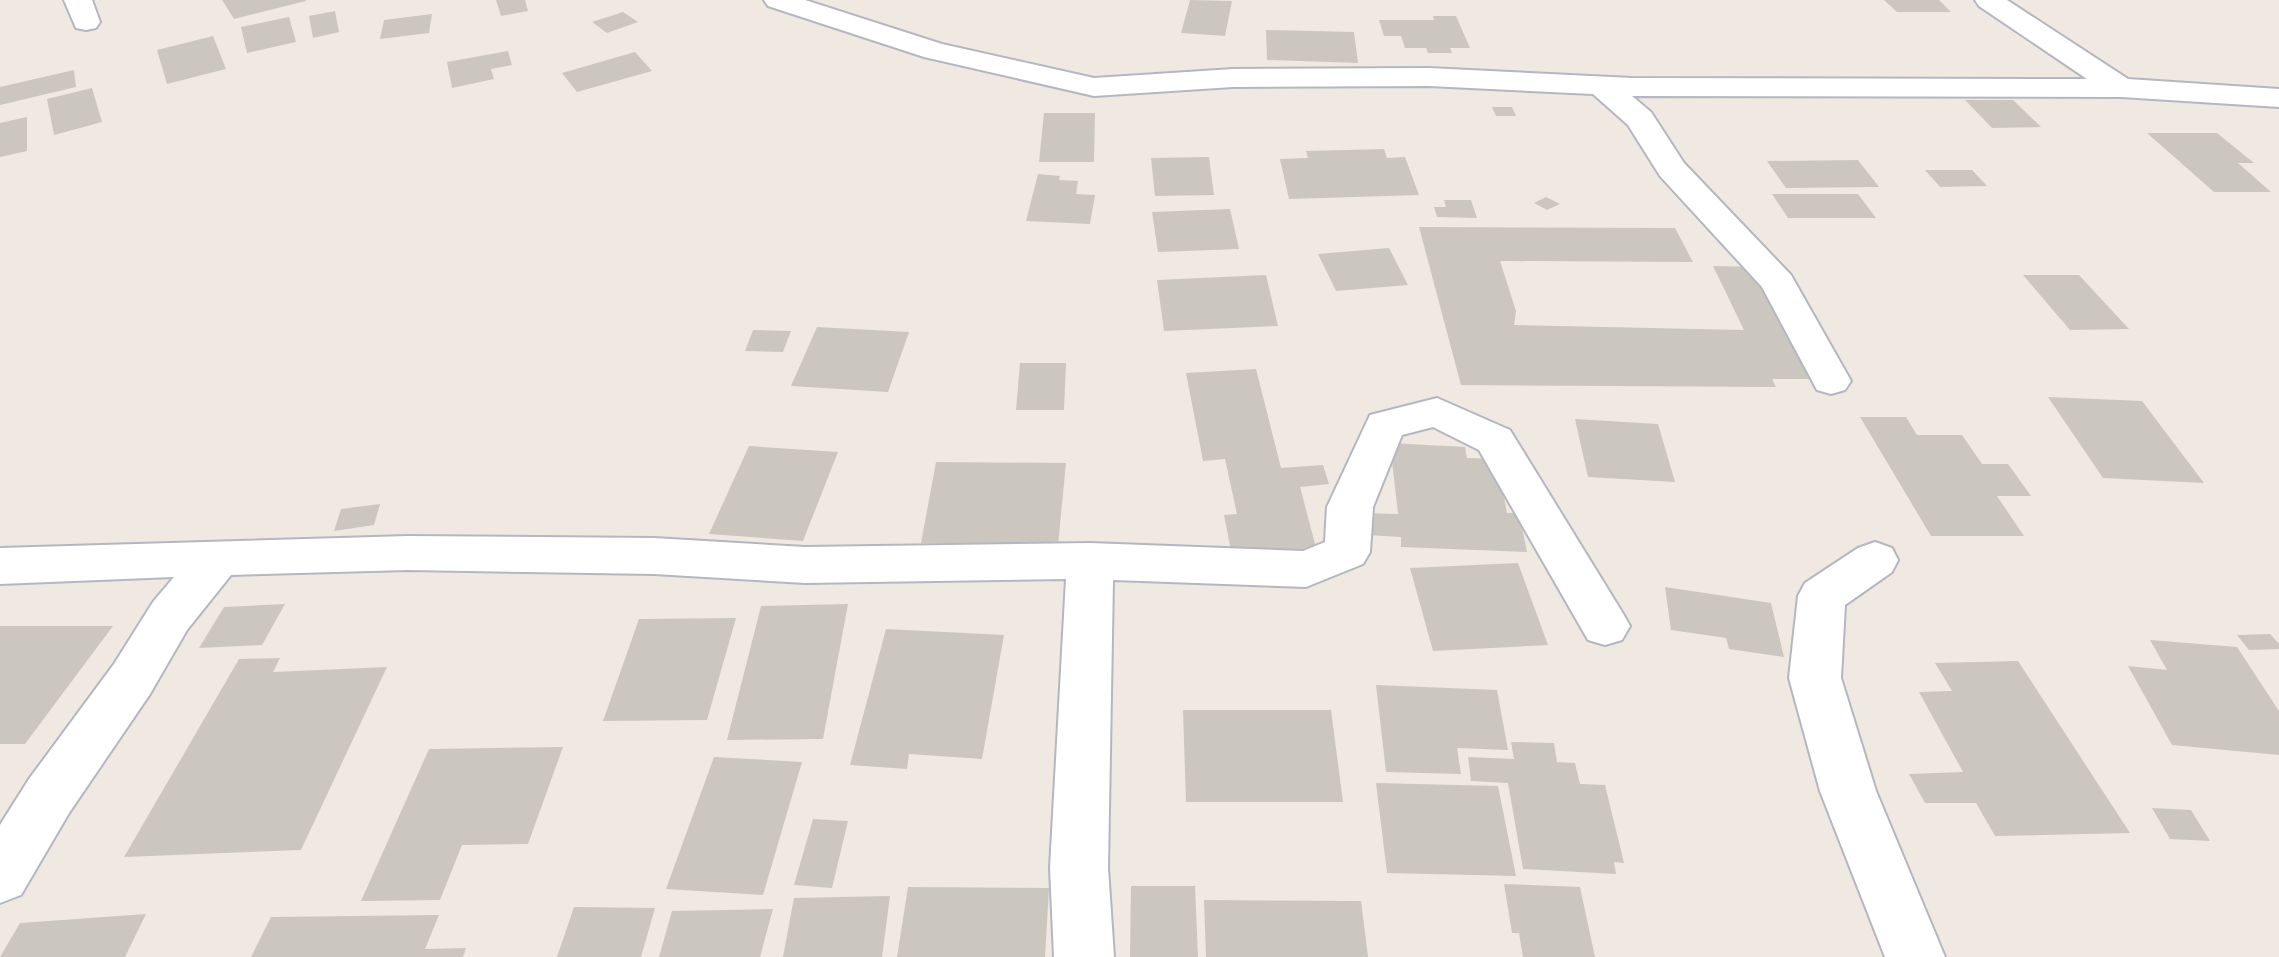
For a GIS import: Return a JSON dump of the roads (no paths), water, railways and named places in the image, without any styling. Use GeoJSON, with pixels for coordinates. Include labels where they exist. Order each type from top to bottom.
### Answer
{"type":"FeatureCollection","features":[{"type":"Feature","properties":{"kind":"street"},"geometry":{"type":"LineString","coordinates":[[778,0],[934,51],[1094,87],[1233,78],[1399,77],[1602,86],[2121,88],[2279,98]]}},
{"type":"Feature","properties":{"kind":"street"},"geometry":{"type":"LineString","coordinates":[[1989,0],[2121,88]]}},
{"type":"Feature","properties":{"kind":"street"},"geometry":{"type":"LineString","coordinates":[[1602,86],[1640,119],[1672,169],[1778,283],[1831,381]]}},
{"type":"Feature","properties":{"kind":"street"},"geometry":{"type":"LineString","coordinates":[[0,566],[408,553],[654,556],[805,565],[1090,561],[1306,569],[1347,552],[1350,507],[1385,425],[1437,412],[1495,440],[1605,626]]}},
{"type":"Feature","properties":{"kind":"street"},"geometry":{"type":"LineString","coordinates":[[0,876],[49,796],[132,679],[170,616],[218,558]]}},
{"type":"Feature","properties":{"kind":"street"},"geometry":{"type":"LineString","coordinates":[[1875,560],[1822,596],[1815,678],[1848,791],[1915,957]]}},
{"type":"Feature","properties":{"kind":"street"},"geometry":{"type":"LineString","coordinates":[[1084,957],[1079,868],[1090,561]]}}]}
